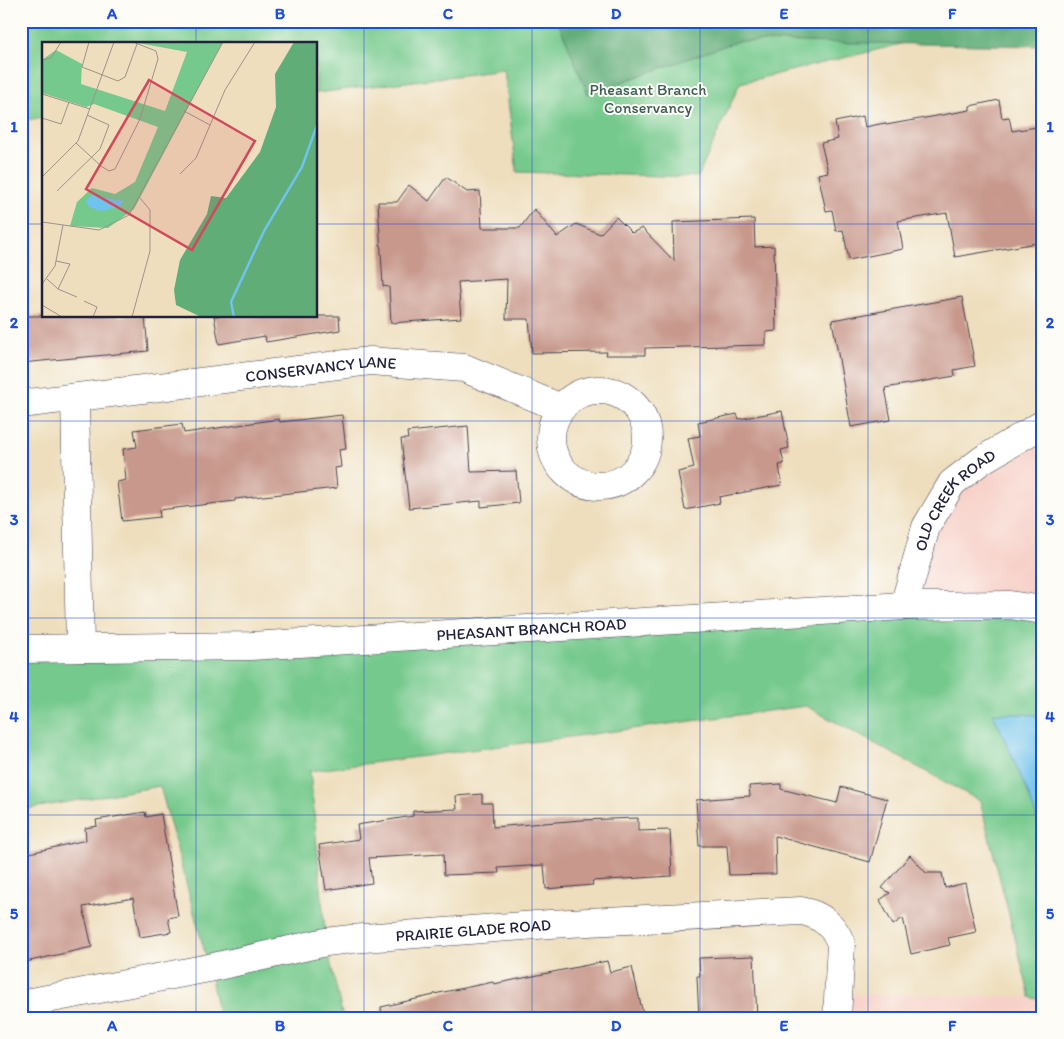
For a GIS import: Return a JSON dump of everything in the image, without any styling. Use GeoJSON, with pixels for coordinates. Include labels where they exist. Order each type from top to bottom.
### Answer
{"type":"FeatureCollection","features":[{"type":"Feature","properties":{"kind":"street","name":"CONSERVANCY LANE"},"geometry":{"type":"LineString","coordinates":[[21,404],[370,361],[464,368],[561,408]]}},
{"type":"Feature","properties":{"kind":"street"},"geometry":{"type":"LineString","coordinates":[[75,398],[80,648]]}},
{"type":"Feature","properties":{"kind":"street","name":"OLD CREEK ROAD"},"geometry":{"type":"LineString","coordinates":[[904,606],[926,527],[952,483],[982,460],[1043,424]]}},
{"type":"Feature","properties":{"kind":"street","name":"PHEASANT BRANCH ROAD"},"geometry":{"type":"LineString","coordinates":[[21,649],[251,646],[904,606],[1010,605],[1043,610]]}},
{"type":"Feature","properties":{"kind":"street","name":"PRAIRIE GLADE ROAD"},"geometry":{"type":"LineString","coordinates":[[21,1004],[209,968],[326,942],[351,939],[550,924],[802,911],[822,917],[838,935],[841,944],[836,1018]]}},
{"type":"Feature","properties":{"kind":"shaded area"},"geometry":{"type":"Polygon","coordinates":[[[1043,424],[1043,1018],[837,1018],[838,994],[1030,997],[980,801],[904,606],[952,483],[1043,424]]]}},
{"type":"Feature","properties":{"kind":"green space","name":"Pheasant Branch Conservancy"},"geometry":{"type":"Polygon","coordinates":[[[21,21],[996,21],[740,83],[698,177],[517,172],[504,70],[318,93],[318,42],[42,42],[42,117],[21,121],[21,21]]]}},
{"type":"Feature","properties":{"kind":"green space"},"geometry":{"type":"Polygon","coordinates":[[[558,21],[1043,21],[1043,46],[738,41],[588,94],[558,21]]]}},
{"type":"Feature","properties":{"kind":"green space"},"geometry":{"type":"Polygon","coordinates":[[[1043,610],[1043,1001],[1030,997],[980,801],[806,706],[310,771],[326,942],[343,1018],[219,1018],[209,968],[160,786],[21,810],[21,649],[1043,610]]]}},
{"type":"Feature","properties":{"kind":"water"},"geometry":{"type":"Polygon","coordinates":[[[993,713],[1043,715],[1043,836],[1028,793],[993,713]]]}},
{"type":"Feature","properties":{"kind":"building"},"geometry":{"type":"Polygon","coordinates":[[[999,100],[1002,118],[1009,117],[1012,131],[1043,126],[1043,242],[955,257],[947,213],[898,221],[903,249],[849,260],[843,230],[836,231],[832,210],[826,211],[818,174],[828,172],[821,143],[838,139],[835,122],[863,116],[865,127],[885,123],[886,125],[970,110],[970,106],[999,100]]]}},
{"type":"Feature","properties":{"kind":"building"},"geometry":{"type":"Polygon","coordinates":[[[446,177],[467,192],[480,191],[482,228],[520,228],[534,209],[557,237],[576,224],[600,234],[616,217],[632,233],[642,228],[674,261],[673,222],[754,219],[755,247],[774,246],[776,331],[766,332],[766,345],[645,348],[645,355],[606,355],[607,352],[532,353],[529,319],[506,319],[507,279],[458,282],[461,318],[391,323],[389,287],[383,286],[378,202],[397,202],[409,185],[429,201],[446,177]]]}},
{"type":"Feature","properties":{"kind":"building"},"geometry":{"type":"Polygon","coordinates":[[[962,297],[975,366],[954,370],[955,376],[885,388],[891,420],[851,427],[832,320],[962,297]]]}},
{"type":"Feature","properties":{"kind":"building"},"geometry":{"type":"Polygon","coordinates":[[[21,316],[42,316],[42,318],[145,318],[148,351],[21,363],[21,316]]]}},
{"type":"Feature","properties":{"kind":"building"},"geometry":{"type":"Polygon","coordinates":[[[318,316],[339,316],[340,330],[266,342],[265,336],[219,344],[214,318],[318,318],[318,316]]]}},
{"type":"Feature","properties":{"kind":"building"},"geometry":{"type":"Polygon","coordinates":[[[782,411],[789,448],[781,450],[784,464],[779,465],[782,485],[719,497],[720,503],[685,510],[678,472],[694,468],[688,438],[700,436],[698,422],[737,414],[739,419],[782,411]]]}},
{"type":"Feature","properties":{"kind":"building"},"geometry":{"type":"Polygon","coordinates":[[[342,415],[346,449],[339,450],[341,467],[335,468],[337,488],[235,499],[235,501],[159,510],[160,517],[122,521],[117,482],[126,480],[123,449],[137,447],[134,430],[182,424],[184,433],[279,419],[280,422],[342,415]]]}},
{"type":"Feature","properties":{"kind":"building"},"geometry":{"type":"Polygon","coordinates":[[[468,426],[471,472],[516,471],[519,503],[481,507],[481,501],[409,508],[401,439],[408,439],[407,432],[468,426]]]}},
{"type":"Feature","properties":{"kind":"building"},"geometry":{"type":"Polygon","coordinates":[[[781,784],[781,789],[837,803],[841,787],[887,799],[870,862],[775,836],[776,874],[729,875],[727,846],[699,846],[696,800],[750,796],[749,786],[781,784]]]}},
{"type":"Feature","properties":{"kind":"building"},"geometry":{"type":"Polygon","coordinates":[[[482,794],[482,803],[492,803],[493,827],[638,818],[638,831],[670,830],[672,876],[592,881],[593,885],[546,889],[544,865],[498,868],[499,873],[444,875],[443,854],[369,858],[372,883],[326,890],[319,845],[359,839],[357,825],[413,816],[413,811],[457,809],[456,796],[482,794]]]}},
{"type":"Feature","properties":{"kind":"building"},"geometry":{"type":"Polygon","coordinates":[[[145,812],[146,817],[161,814],[178,916],[168,918],[171,932],[140,937],[133,898],[83,907],[92,947],[21,963],[21,855],[86,840],[85,828],[97,826],[96,820],[145,812]]]}},
{"type":"Feature","properties":{"kind":"building"},"geometry":{"type":"Polygon","coordinates":[[[910,855],[926,873],[942,873],[945,888],[965,883],[976,932],[948,938],[950,945],[911,954],[903,918],[893,925],[880,900],[890,893],[882,888],[910,855]]]}},
{"type":"Feature","properties":{"kind":"building"},"geometry":{"type":"Polygon","coordinates":[[[754,956],[757,1018],[699,1018],[697,976],[700,976],[699,958],[754,956]]]}},
{"type":"Feature","properties":{"kind":"building"},"geometry":{"type":"Polygon","coordinates":[[[607,961],[610,972],[632,967],[644,1018],[382,1018],[381,1007],[434,994],[607,961]]]}}]}
